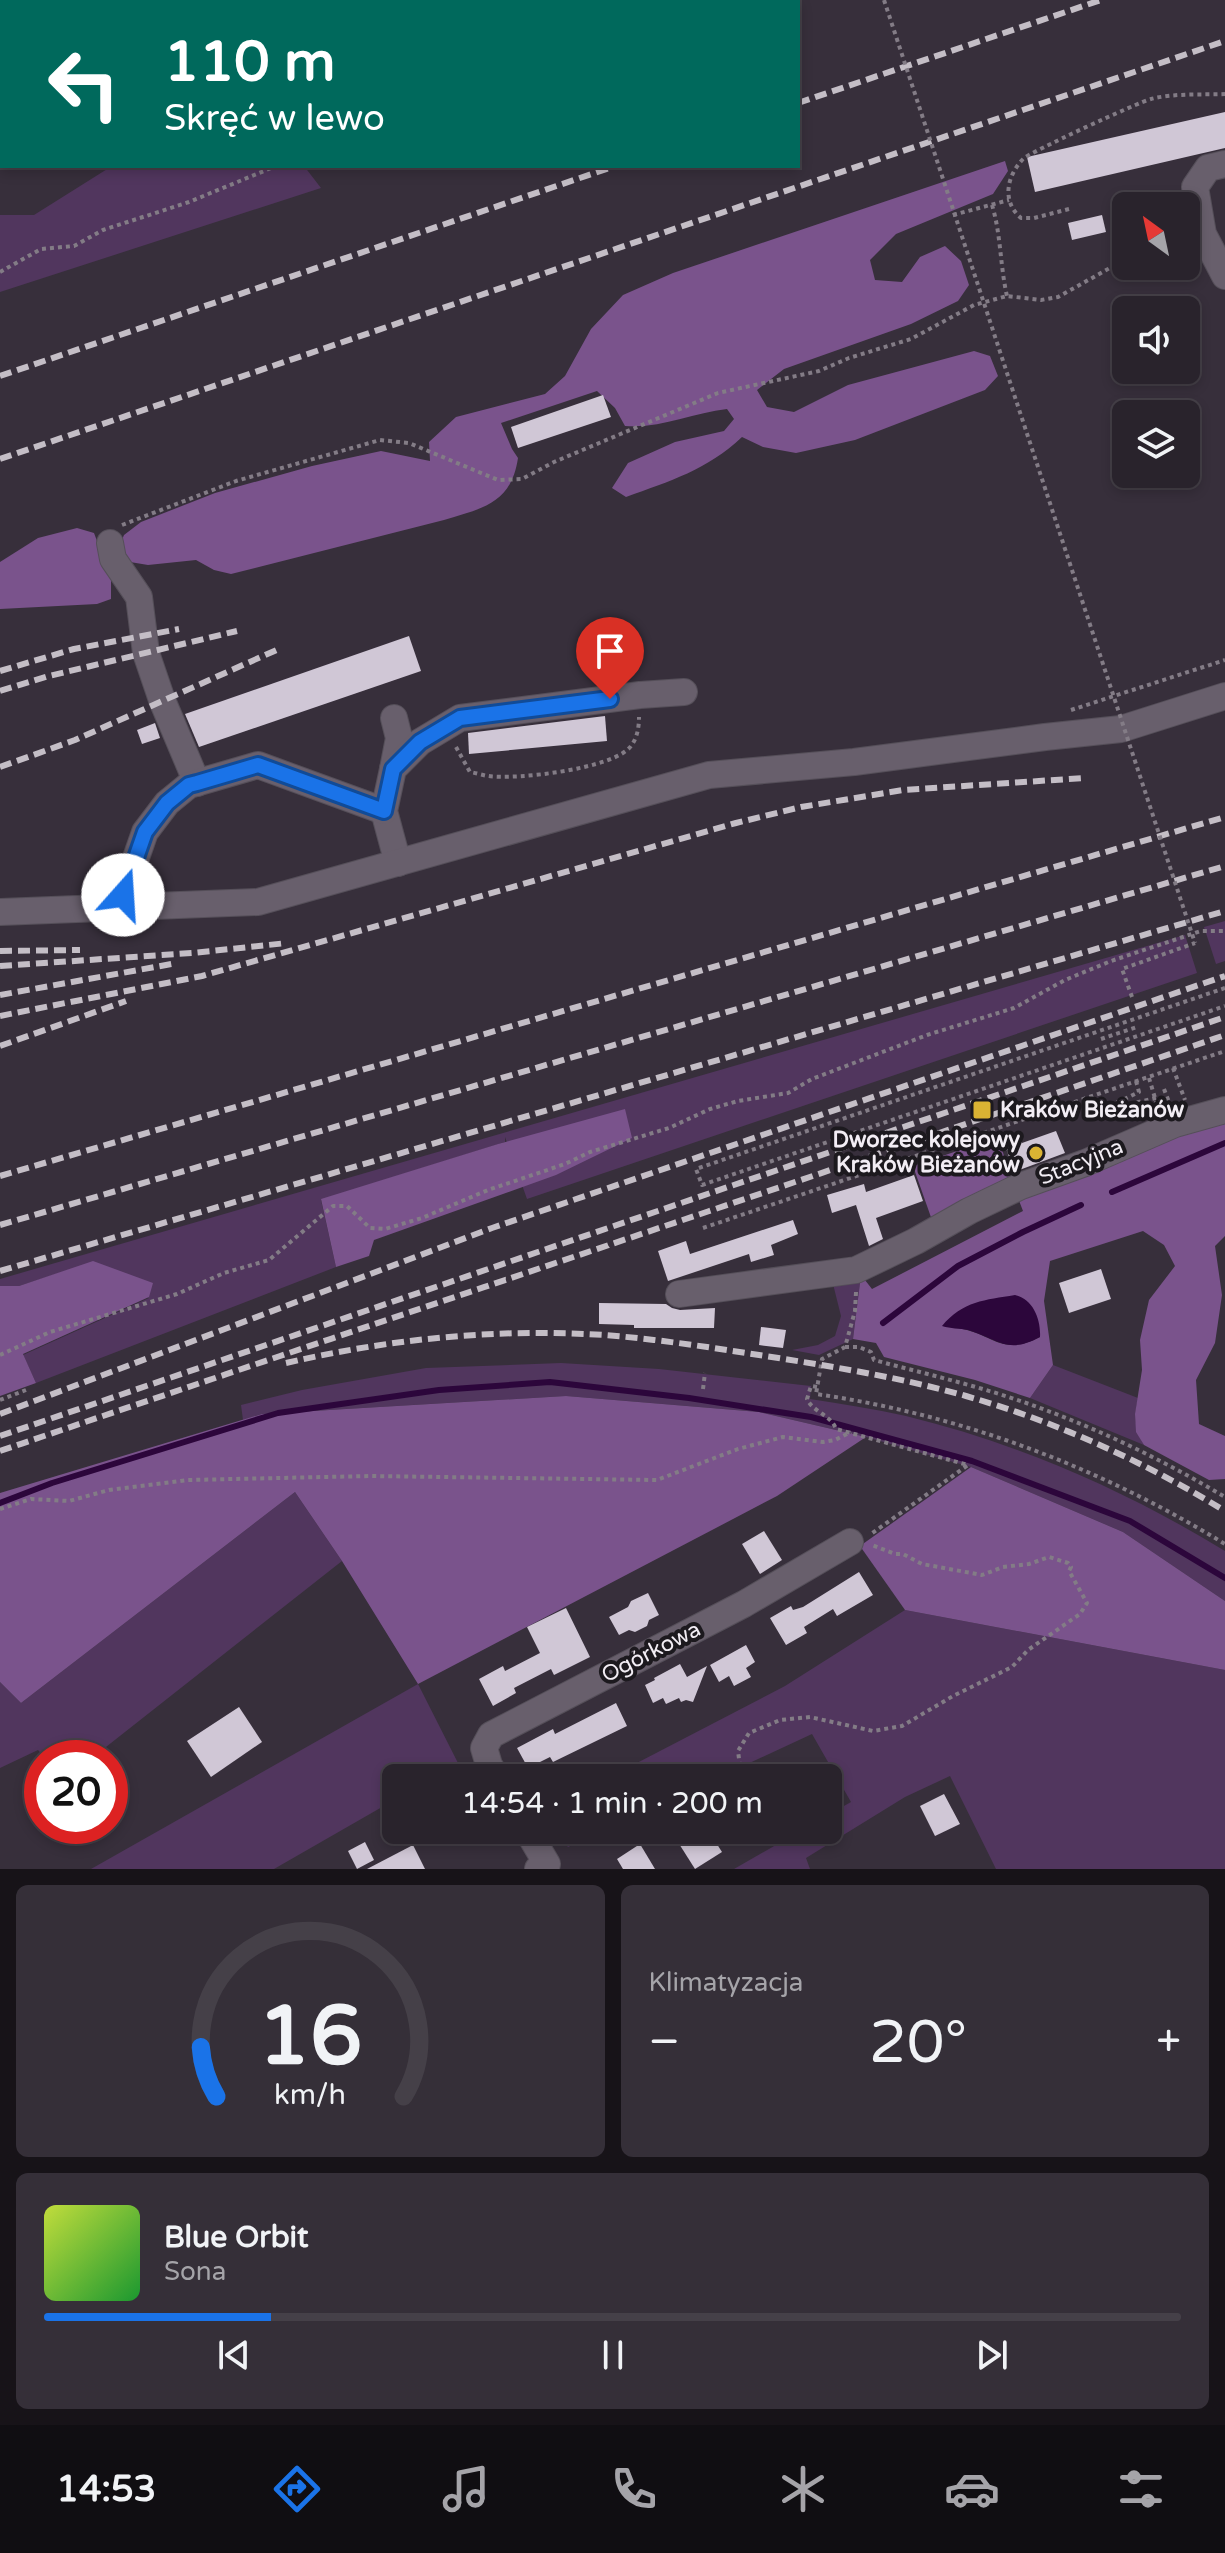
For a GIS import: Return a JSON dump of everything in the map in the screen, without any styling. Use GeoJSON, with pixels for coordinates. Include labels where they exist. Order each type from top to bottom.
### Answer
{"type":"FeatureCollection","features":[{"type":"Feature","properties":{"kind":"street"},"geometry":{"type":"LineString","coordinates":[[1224,269],[1203,234],[1195,187],[1208,168],[1225,164]]}},
{"type":"Feature","properties":{"kind":"street"},"geometry":{"type":"LineString","coordinates":[[110,543],[113,559],[139,597],[146,653],[163,703],[197,783]]}},
{"type":"Feature","properties":{"kind":"street"},"geometry":{"type":"LineString","coordinates":[[393,769],[420,742],[460,718],[684,692]]}},
{"type":"Feature","properties":{"kind":"street"},"geometry":{"type":"LineString","coordinates":[[0,912],[258,902],[709,775],[854,762],[1121,729],[1225,696]]}},
{"type":"Feature","properties":{"kind":"street"},"geometry":{"type":"LineString","coordinates":[[394,718],[399,738],[384,811],[398,863]]}},
{"type":"Feature","properties":{"kind":"street"},"geometry":{"type":"LineString","coordinates":[[121,907],[145,832],[167,803],[189,785],[258,765],[384,811]]}},
{"type":"Feature","properties":{"kind":"street","name":"Stacyjna"},"geometry":{"type":"LineString","coordinates":[[679,1294],[856,1270],[1021,1186],[1085,1163],[1175,1124],[1225,1110]]}},
{"type":"Feature","properties":{"kind":"street","name":"Ogórkowa"},"geometry":{"type":"LineString","coordinates":[[489,1764],[484,1748],[491,1735],[744,1604],[850,1542]]}},
{"type":"Feature","properties":{"kind":"street"},"geometry":{"type":"LineString","coordinates":[[535,1844],[547,1864],[538,1869]]}},
{"type":"Feature","properties":{"kind":"path"},"geometry":{"type":"LineString","coordinates":[[884,0],[1195,943],[1122,969],[1132,997]]}},
{"type":"Feature","properties":{"kind":"path"},"geometry":{"type":"LineString","coordinates":[[1069,209],[1034,218],[1021,218],[1013,211],[1007,193],[1010,180],[1024,158],[1151,99],[1225,94]]}},
{"type":"Feature","properties":{"kind":"path"},"geometry":{"type":"LineString","coordinates":[[0,272],[41,249],[74,246],[103,230],[189,202],[271,168]]}},
{"type":"Feature","properties":{"kind":"path"},"geometry":{"type":"LineString","coordinates":[[953,215],[1009,200]]}},
{"type":"Feature","properties":{"kind":"path"},"geometry":{"type":"LineString","coordinates":[[992,205],[1007,296]]}},
{"type":"Feature","properties":{"kind":"path"},"geometry":{"type":"LineString","coordinates":[[110,543],[113,533],[124,523],[236,481],[380,440],[409,443],[498,480],[522,479],[554,462],[718,393],[819,371],[849,358],[911,339],[974,305],[1007,296],[1041,300],[1058,297],[1112,267]]}},
{"type":"Feature","properties":{"kind":"path"},"geometry":{"type":"LineString","coordinates":[[1070,710],[1225,660]]}},
{"type":"Feature","properties":{"kind":"path"},"geometry":{"type":"LineString","coordinates":[[447,726],[470,772],[491,777],[583,768],[615,759],[630,748],[638,731],[640,695]]}},
{"type":"Feature","properties":{"kind":"path"},"geometry":{"type":"LineString","coordinates":[[0,1355],[50,1332],[177,1294],[224,1273],[269,1260],[333,1206],[347,1206],[370,1228],[385,1229],[422,1218],[590,1152],[669,1128],[710,1109],[788,1093],[812,1079],[898,1046],[1014,1008],[1065,980],[1111,961],[1201,931],[1225,931]]}},
{"type":"Feature","properties":{"kind":"path"},"geometry":{"type":"LineString","coordinates":[[1225,988],[696,1169],[702,1185],[1225,1006]]}},
{"type":"Feature","properties":{"kind":"path"},"geometry":{"type":"LineString","coordinates":[[1101,1039],[1137,1027]]}},
{"type":"Feature","properties":{"kind":"path"},"geometry":{"type":"LineString","coordinates":[[1098,1031],[1104,1048]]}},
{"type":"Feature","properties":{"kind":"path"},"geometry":{"type":"LineString","coordinates":[[703,1228],[1225,1051]]}},
{"type":"Feature","properties":{"kind":"path"},"geometry":{"type":"LineString","coordinates":[[1136,1081],[1139,1092],[1114,1104],[1116,1107],[1156,1096],[1149,1077]]}},
{"type":"Feature","properties":{"kind":"path"},"geometry":{"type":"LineString","coordinates":[[1164,1089],[1170,1106]]}},
{"type":"Feature","properties":{"kind":"path"},"geometry":{"type":"LineString","coordinates":[[845,1347],[855,1311]]}},
{"type":"Feature","properties":{"kind":"path"},"geometry":{"type":"LineString","coordinates":[[1225,1497],[1174,1467],[1077,1422],[973,1386],[874,1360],[871,1352],[859,1347],[845,1347],[822,1359],[816,1394],[906,1410],[1004,1438],[1053,1456],[1148,1499],[1225,1544]]}},
{"type":"Feature","properties":{"kind":"path"},"geometry":{"type":"LineString","coordinates":[[703,1389],[705,1373]]}},
{"type":"Feature","properties":{"kind":"path"},"geometry":{"type":"LineString","coordinates":[[740,1764],[738,1751],[749,1733],[780,1720],[810,1717],[873,1731],[902,1726],[1012,1667],[1028,1650],[1080,1614],[1087,1603],[1069,1571],[1071,1567],[1068,1563],[1049,1557],[982,1575],[922,1564],[903,1554],[876,1548],[863,1540],[968,1465],[836,1429],[834,1423],[810,1405],[807,1399],[811,1386],[817,1387]]}},
{"type":"Feature","properties":{"kind":"path"},"geometry":{"type":"LineString","coordinates":[[0,1400],[26,1390]]}},
{"type":"Feature","properties":{"kind":"path"},"geometry":{"type":"LineString","coordinates":[[0,1509],[31,1499],[69,1501],[109,1490],[188,1480],[399,1476],[657,1480],[738,1449],[783,1437],[823,1442],[851,1432]]}},
{"type":"Feature","properties":{"kind":"shaded area"},"geometry":{"type":"Polygon","coordinates":[[[1005,161],[1008,171],[993,194],[896,234],[870,260],[875,280],[902,282],[920,257],[945,246],[961,261],[969,285],[958,301],[911,324],[784,369],[757,390],[767,407],[794,412],[848,385],[974,351],[990,356],[998,376],[985,390],[855,440],[796,453],[763,447],[742,437],[702,466],[626,497],[612,488],[628,463],[675,442],[724,431],[734,419],[727,409],[663,423],[625,426],[615,408],[597,391],[501,423],[518,458],[514,473],[502,495],[471,512],[231,574],[214,570],[196,560],[148,565],[124,561],[118,549],[124,535],[141,522],[215,493],[381,451],[430,461],[429,442],[456,417],[545,394],[565,376],[591,329],[623,295],[673,273],[1005,161]]]}},
{"type":"Feature","properties":{"kind":"shaded area"},"geometry":{"type":"Polygon","coordinates":[[[109,168],[306,168],[321,188],[0,292],[0,215],[34,215],[109,168]]]}},
{"type":"Feature","properties":{"kind":"shaded area"},"geometry":{"type":"Polygon","coordinates":[[[77,528],[94,533],[111,579],[111,599],[97,604],[0,609],[0,562],[38,538],[77,528]]]}},
{"type":"Feature","properties":{"kind":"shaded area"},"geometry":{"type":"Polygon","coordinates":[[[1225,921],[1225,961],[1216,964],[1204,927],[1225,921]]]}},
{"type":"Feature","properties":{"kind":"shaded area"},"geometry":{"type":"Polygon","coordinates":[[[1185,935],[1197,973],[527,1199],[505,1137],[505,1142],[321,1200],[336,1267],[36,1383],[23,1355],[149,1298],[93,1262],[19,1286],[0,1286],[0,1279],[1185,935]]]}},
{"type":"Feature","properties":{"kind":"shaded area"},"geometry":{"type":"Polygon","coordinates":[[[625,1109],[632,1138],[556,1175],[374,1240],[369,1256],[336,1267],[321,1199],[498,1144],[625,1109]]]}},
{"type":"Feature","properties":{"kind":"shaded area"},"geometry":{"type":"Polygon","coordinates":[[[1225,1119],[1225,1236],[1215,1246],[1222,1295],[1215,1343],[1196,1380],[1199,1424],[1225,1436],[1225,1479],[1209,1480],[1144,1445],[1136,1432],[1135,1414],[1142,1370],[1140,1340],[1149,1300],[1175,1266],[1164,1245],[1143,1231],[1050,1261],[1044,1301],[1053,1365],[1030,1398],[975,1380],[884,1357],[876,1343],[853,1339],[861,1275],[872,1289],[1023,1211],[1018,1198],[1186,1128],[1225,1119]],[[958,1328],[1006,1345],[1027,1343],[1040,1337],[958,1328]]]}},
{"type":"Feature","properties":{"kind":"shaded area"},"geometry":{"type":"Polygon","coordinates":[[[998,1137],[1012,1181],[933,1223],[913,1166],[998,1137]]]}},
{"type":"Feature","properties":{"kind":"shaded area"},"geometry":{"type":"Polygon","coordinates":[[[93,1261],[153,1283],[149,1297],[23,1354],[36,1383],[0,1396],[0,1286],[19,1286],[93,1261]]]}},
{"type":"Feature","properties":{"kind":"shaded area"},"geometry":{"type":"Polygon","coordinates":[[[861,1275],[853,1339],[819,1355],[792,1350],[818,1345],[835,1336],[841,1316],[832,1280],[861,1275]]]}},
{"type":"Feature","properties":{"kind":"shaded area"},"geometry":{"type":"Polygon","coordinates":[[[1015,1295],[1027,1301],[1035,1311],[1040,1337],[1011,1345],[968,1330],[942,1326],[966,1307],[984,1300],[1015,1295]]]}},
{"type":"Feature","properties":{"kind":"shaded area"},"geometry":{"type":"Polygon","coordinates":[[[561,1363],[659,1369],[811,1386],[810,1399],[906,1416],[990,1440],[1110,1489],[1225,1551],[1225,1601],[1123,1532],[971,1467],[866,1437],[759,1412],[566,1396],[262,1414],[243,1420],[241,1405],[302,1390],[426,1368],[561,1363]]]}},
{"type":"Feature","properties":{"kind":"shaded area"},"geometry":{"type":"Polygon","coordinates":[[[1053,1365],[1138,1398],[1136,1422],[1144,1445],[1030,1398],[1053,1365]]]}},
{"type":"Feature","properties":{"kind":"shaded area"},"geometry":{"type":"Polygon","coordinates":[[[566,1396],[759,1412],[866,1437],[777,1496],[418,1684],[295,1492],[21,1703],[0,1682],[0,1493],[262,1414],[566,1396]]]}},
{"type":"Feature","properties":{"kind":"shaded area"},"geometry":{"type":"Polygon","coordinates":[[[971,1467],[1123,1532],[1225,1601],[1225,1670],[905,1610],[860,1546],[971,1467]]]}},
{"type":"Feature","properties":{"kind":"shaded area"},"geometry":{"type":"Polygon","coordinates":[[[295,1492],[342,1561],[115,1740],[24,1740],[24,1757],[0,1768],[0,1682],[21,1703],[295,1492]]]}},
{"type":"Feature","properties":{"kind":"shaded area"},"geometry":{"type":"Polygon","coordinates":[[[905,1610],[1225,1670],[1225,1869],[996,1869],[950,1776],[905,1797],[842,1836],[842,1807],[851,1802],[842,1786],[842,1764],[829,1764],[812,1734],[747,1764],[635,1764],[785,1686],[905,1610]]]}},
{"type":"Feature","properties":{"kind":"shaded area"},"geometry":{"type":"Polygon","coordinates":[[[418,1684],[458,1763],[382,1764],[382,1807],[274,1869],[91,1869],[418,1684]]]}},
{"type":"Feature","properties":{"kind":"shaded area"},"geometry":{"type":"Polygon","coordinates":[[[778,1844],[829,1844],[806,1858],[810,1869],[734,1869],[778,1844]]]}},
{"type":"Feature","properties":{"kind":"building"},"geometry":{"type":"Polygon","coordinates":[[[1225,112],[1225,148],[1035,192],[1027,157],[1225,112]]]}},
{"type":"Feature","properties":{"kind":"building"},"geometry":{"type":"Polygon","coordinates":[[[1102,215],[1106,232],[1072,240],[1068,223],[1102,215]]]}},
{"type":"Feature","properties":{"kind":"building"},"geometry":{"type":"Polygon","coordinates":[[[603,395],[611,417],[518,448],[511,427],[603,395]]]}},
{"type":"Feature","properties":{"kind":"building"},"geometry":{"type":"Polygon","coordinates":[[[409,636],[421,671],[199,747],[185,714],[409,636]]]}},
{"type":"Feature","properties":{"kind":"building"},"geometry":{"type":"Polygon","coordinates":[[[605,716],[607,741],[469,754],[468,733],[605,716]]]}},
{"type":"Feature","properties":{"kind":"building"},"geometry":{"type":"Polygon","coordinates":[[[155,723],[160,738],[142,744],[137,730],[155,723]]]}},
{"type":"Feature","properties":{"kind":"building","name":"Dworzec kolejowy Kraków Bieżanów"},"geometry":{"type":"Polygon","coordinates":[[[1056,1131],[1065,1153],[1014,1172],[1005,1145],[1021,1139],[1022,1143],[1056,1131]]]}},
{"type":"Feature","properties":{"kind":"building"},"geometry":{"type":"Polygon","coordinates":[[[914,1175],[923,1201],[876,1218],[883,1239],[869,1246],[856,1205],[832,1213],[827,1195],[864,1184],[866,1192],[914,1175]]]}},
{"type":"Feature","properties":{"kind":"building"},"geometry":{"type":"Polygon","coordinates":[[[793,1220],[798,1234],[771,1245],[774,1255],[751,1262],[749,1254],[668,1281],[658,1251],[686,1241],[690,1254],[793,1220]]]}},
{"type":"Feature","properties":{"kind":"building"},"geometry":{"type":"Polygon","coordinates":[[[1101,1269],[1111,1299],[1069,1313],[1059,1283],[1101,1269]]]}},
{"type":"Feature","properties":{"kind":"building"},"geometry":{"type":"Polygon","coordinates":[[[599,1303],[666,1304],[680,1310],[715,1308],[714,1328],[634,1328],[634,1325],[599,1324],[599,1303]]]}},
{"type":"Feature","properties":{"kind":"building"},"geometry":{"type":"Polygon","coordinates":[[[761,1327],[786,1330],[783,1348],[759,1345],[761,1327]]]}},
{"type":"Feature","properties":{"kind":"building"},"geometry":{"type":"Polygon","coordinates":[[[764,1531],[782,1560],[760,1574],[742,1544],[764,1531]]]}},
{"type":"Feature","properties":{"kind":"building"},"geometry":{"type":"Polygon","coordinates":[[[859,1572],[873,1595],[837,1616],[833,1609],[804,1627],[807,1633],[786,1645],[770,1618],[791,1606],[793,1610],[803,1607],[859,1572]]]}},
{"type":"Feature","properties":{"kind":"building"},"geometry":{"type":"Polygon","coordinates":[[[648,1593],[659,1615],[635,1632],[629,1630],[619,1635],[609,1617],[648,1593]]]}},
{"type":"Feature","properties":{"kind":"building"},"geometry":{"type":"Polygon","coordinates":[[[566,1608],[590,1657],[554,1675],[551,1669],[514,1688],[516,1693],[493,1706],[479,1679],[503,1666],[505,1671],[540,1653],[527,1627],[566,1608]]]}},
{"type":"Feature","properties":{"kind":"building"},"geometry":{"type":"Polygon","coordinates":[[[746,1645],[755,1662],[746,1668],[751,1677],[734,1686],[729,1676],[719,1682],[710,1665],[746,1645]]]}},
{"type":"Feature","properties":{"kind":"building"},"geometry":{"type":"Polygon","coordinates":[[[680,1664],[687,1677],[707,1666],[693,1702],[681,1702],[679,1698],[666,1704],[663,1698],[653,1703],[645,1685],[680,1664]]]}},
{"type":"Feature","properties":{"kind":"building"},"geometry":{"type":"Polygon","coordinates":[[[616,1703],[627,1726],[553,1762],[550,1757],[536,1764],[526,1764],[517,1748],[553,1729],[555,1734],[616,1703]]]}},
{"type":"Feature","properties":{"kind":"building"},"geometry":{"type":"Polygon","coordinates":[[[239,1707],[262,1742],[211,1777],[187,1741],[239,1707]]]}},
{"type":"Feature","properties":{"kind":"building"},"geometry":{"type":"Polygon","coordinates":[[[944,1794],[960,1824],[935,1836],[920,1806],[944,1794]]]}},
{"type":"Feature","properties":{"kind":"building"},"geometry":{"type":"Polygon","coordinates":[[[365,1842],[374,1860],[357,1869],[348,1851],[365,1842]]]}},
{"type":"Feature","properties":{"kind":"building"},"geometry":{"type":"Polygon","coordinates":[[[640,1844],[655,1869],[623,1869],[617,1859],[640,1844]]]}},
{"type":"Feature","properties":{"kind":"building"},"geometry":{"type":"Polygon","coordinates":[[[679,1844],[717,1844],[722,1852],[695,1869],[679,1844]]]}},
{"type":"Feature","properties":{"kind":"building"},"geometry":{"type":"Polygon","coordinates":[[[413,1845],[425,1869],[367,1869],[413,1845]]]}},
{"type":"Feature","properties":{"kind":"waterway"},"geometry":{"type":"LineString","coordinates":[[1112,1192],[1225,1143]]}},
{"type":"Feature","properties":{"kind":"waterway"},"geometry":{"type":"LineString","coordinates":[[883,1323],[958,1266],[1081,1205]]}},
{"type":"Feature","properties":{"kind":"waterway"},"geometry":{"type":"LineString","coordinates":[[0,1503],[52,1483],[278,1413],[439,1390],[550,1382],[689,1398],[811,1417],[972,1461],[1130,1521],[1225,1578]]}},
{"type":"Feature","properties":{"kind":"railway"},"geometry":{"type":"LineString","coordinates":[[800,102],[1101,0]]}},
{"type":"Feature","properties":{"kind":"railway"},"geometry":{"type":"LineString","coordinates":[[0,459],[1225,41]]}},
{"type":"Feature","properties":{"kind":"railway"},"geometry":{"type":"LineString","coordinates":[[0,376],[609,168]]}},
{"type":"Feature","properties":{"kind":"railway"},"geometry":{"type":"LineString","coordinates":[[0,671],[74,649],[179,629]]}},
{"type":"Feature","properties":{"kind":"railway"},"geometry":{"type":"LineString","coordinates":[[0,691],[49,676],[237,631]]}},
{"type":"Feature","properties":{"kind":"railway"},"geometry":{"type":"LineString","coordinates":[[0,767],[75,740],[281,648]]}},
{"type":"Feature","properties":{"kind":"railway"},"geometry":{"type":"LineString","coordinates":[[0,1016],[202,976],[801,807],[903,790],[1084,778]]}},
{"type":"Feature","properties":{"kind":"railway"},"geometry":{"type":"LineString","coordinates":[[0,1176],[1225,817]]}},
{"type":"Feature","properties":{"kind":"railway"},"geometry":{"type":"LineString","coordinates":[[0,1225],[1225,866]]}},
{"type":"Feature","properties":{"kind":"railway"},"geometry":{"type":"LineString","coordinates":[[0,1271],[1225,911]]}},
{"type":"Feature","properties":{"kind":"railway"},"geometry":{"type":"LineString","coordinates":[[0,966],[287,943]]}},
{"type":"Feature","properties":{"kind":"railway"},"geometry":{"type":"LineString","coordinates":[[0,951],[80,950]]}},
{"type":"Feature","properties":{"kind":"railway"},"geometry":{"type":"LineString","coordinates":[[0,995],[177,963]]}},
{"type":"Feature","properties":{"kind":"railway"},"geometry":{"type":"LineString","coordinates":[[0,1414],[492,1228],[1225,976]]}},
{"type":"Feature","properties":{"kind":"railway"},"geometry":{"type":"LineString","coordinates":[[0,1046],[126,1001]]}},
{"type":"Feature","properties":{"kind":"railway"},"geometry":{"type":"LineString","coordinates":[[0,1436],[1225,1017]]}},
{"type":"Feature","properties":{"kind":"railway"},"geometry":{"type":"LineString","coordinates":[[0,1451],[1225,1035]]}},
{"type":"Feature","properties":{"kind":"railway"},"geometry":{"type":"LineString","coordinates":[[286,1363],[404,1342],[523,1333],[623,1337],[759,1355],[890,1378],[1000,1406],[1100,1445],[1164,1476],[1225,1511]]}},
{"type":"Feature","properties":{"kind":"place","name":"Kraków Bieżanów"},"geometry":{"type":"Point","coordinates":[982,1110]}},
{"type":"Feature","properties":{"kind":"place","name":"Dworzec kolejowy Kraków Bieżanów"},"geometry":{"type":"Point","coordinates":[1036,1153]}},
{"type":"Feature","properties":{"kind":"route"},"geometry":{"type":"LineString","coordinates":[[123,895],[145,832],[167,803],[189,785],[258,765],[384,811],[393,769],[420,742],[460,718],[610,699]]}}]}
